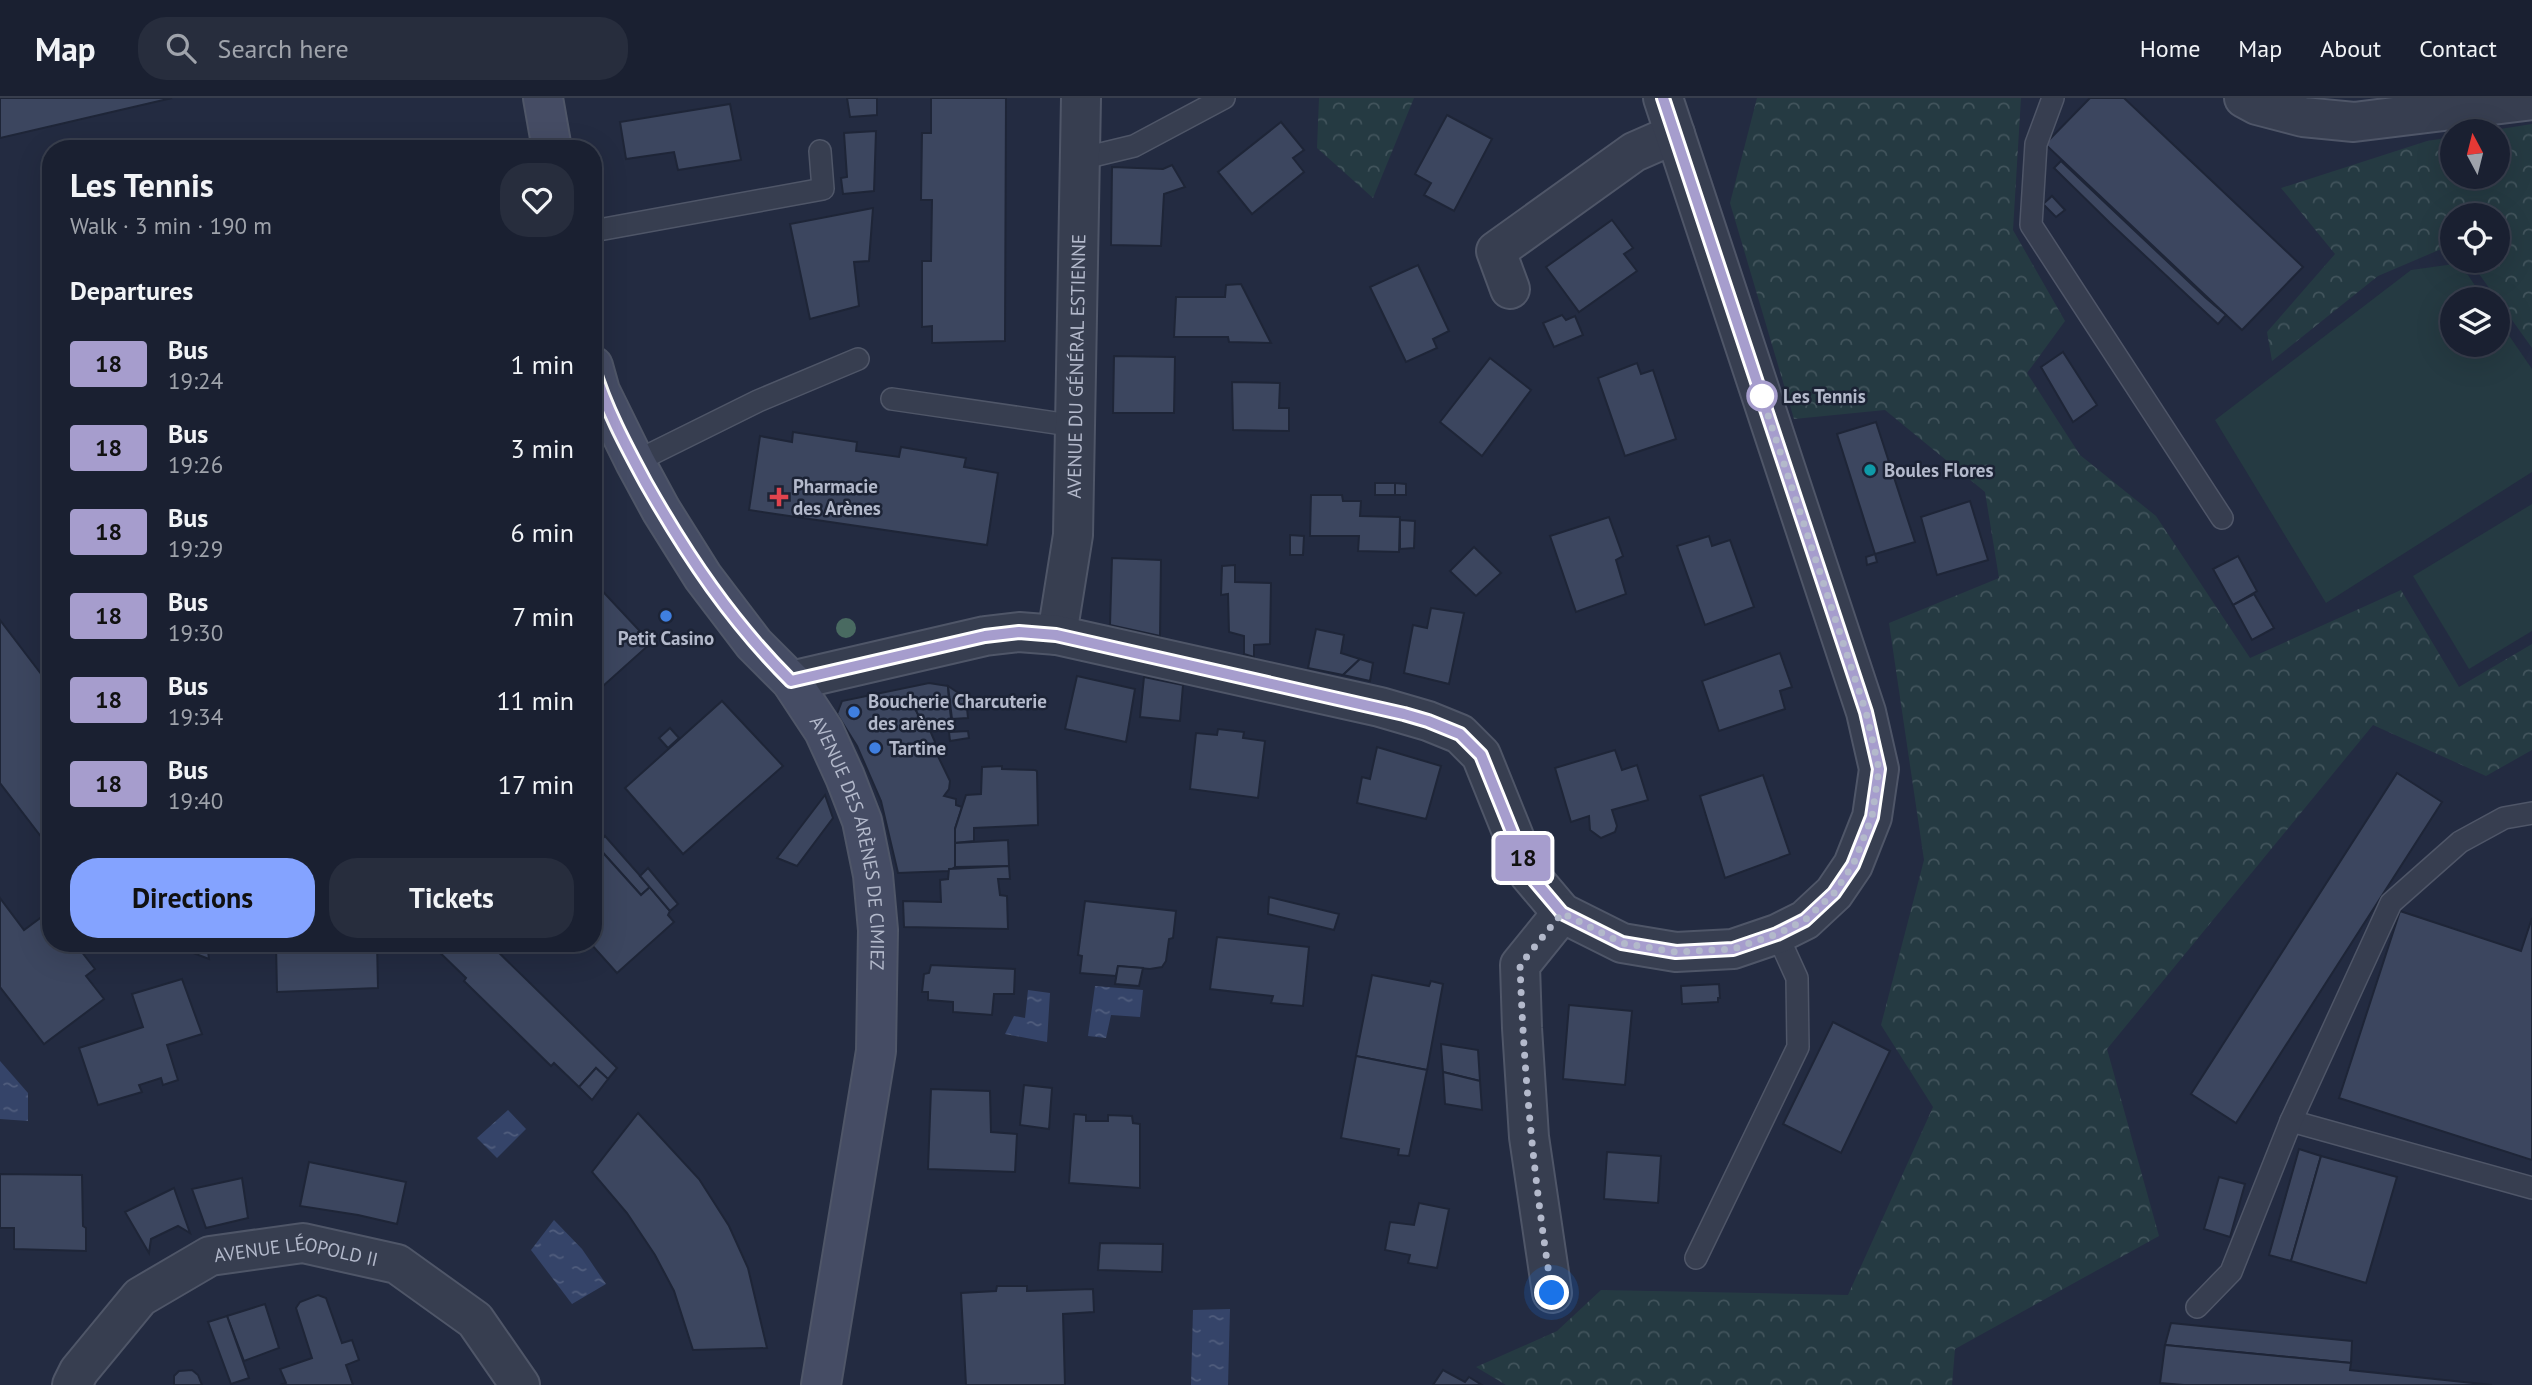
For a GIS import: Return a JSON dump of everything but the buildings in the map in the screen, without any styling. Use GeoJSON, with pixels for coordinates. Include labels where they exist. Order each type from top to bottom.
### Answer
{"type":"FeatureCollection","features":[{"type":"Feature","properties":{"kind":"street"},"geometry":{"type":"LineString","coordinates":[[543,98],[550,140]]}},
{"type":"Feature","properties":{"kind":"street","name":"AVENUE DU GÉNÉRAL ESTIENNE"},"geometry":{"type":"LineString","coordinates":[[1056,635],[1073,535],[1081,98]]}},
{"type":"Feature","properties":{"kind":"street"},"geometry":{"type":"LineString","coordinates":[[791,681],[985,636],[1019,632],[1056,635],[1380,707],[1460,734],[1481,755],[1529,874],[1562,913],[1622,943],[1676,952],[1733,949],[1777,934],[1805,920],[1834,893],[1853,865],[1872,817],[1879,769],[1866,712],[1663,98]]}},
{"type":"Feature","properties":{"kind":"street"},"geometry":{"type":"LineString","coordinates":[[2244,98],[2257,105],[2303,117],[2354,122],[2532,100]]}},
{"type":"Feature","properties":{"kind":"street"},"geometry":{"type":"LineString","coordinates":[[1510,289],[1496,251],[1634,152],[1675,134]]}},
{"type":"Feature","properties":{"kind":"street","name":"AVENUE DES ARÈNES DE CIMIEZ"},"geometry":{"type":"LineString","coordinates":[[602,395],[635,462],[703,577],[754,644],[791,681],[824,731],[862,821],[873,875],[878,930],[876,1051],[821,1385]]}},
{"type":"Feature","properties":{"kind":"street"},"geometry":{"type":"LineString","coordinates":[[1552,1293],[1530,1136],[1520,965],[1562,913]]}},
{"type":"Feature","properties":{"kind":"street","name":"AVENUE LÉOPOLD II"},"geometry":{"type":"LineString","coordinates":[[72,1385],[79,1371],[140,1297],[210,1256],[303,1243],[397,1264],[475,1320],[520,1385]]}},
{"type":"Feature","properties":{"kind":"lane"},"geometry":{"type":"LineString","coordinates":[[1080,159],[1134,146],[1224,98]]}},
{"type":"Feature","properties":{"kind":"lane"},"geometry":{"type":"LineString","coordinates":[[2053,98],[2036,144],[2031,225],[2222,518]]}},
{"type":"Feature","properties":{"kind":"lane"},"geometry":{"type":"LineString","coordinates":[[602,228],[823,189],[820,151]]}},
{"type":"Feature","properties":{"kind":"lane"},"geometry":{"type":"LineString","coordinates":[[635,462],[758,401],[858,359]]}},
{"type":"Feature","properties":{"kind":"lane"},"geometry":{"type":"LineString","coordinates":[[892,399],[1076,426]]}},
{"type":"Feature","properties":{"kind":"lane"},"geometry":{"type":"LineString","coordinates":[[2197,1307],[2231,1272],[2291,1121],[2391,902],[2460,842],[2504,818],[2532,813]]}},
{"type":"Feature","properties":{"kind":"lane"},"geometry":{"type":"LineString","coordinates":[[1696,1258],[1798,1047],[1797,978],[1777,934]]}},
{"type":"Feature","properties":{"kind":"lane"},"geometry":{"type":"LineString","coordinates":[[2291,1121],[2532,1188]]}},
{"type":"Feature","properties":{"kind":"green space"},"geometry":{"type":"Polygon","coordinates":[[[1319,98],[1414,98],[1373,198],[1317,148],[1319,98]]]}},
{"type":"Feature","properties":{"kind":"green space"},"geometry":{"type":"Polygon","coordinates":[[[1757,98],[2021,98],[2013,230],[2065,321],[2027,373],[2080,455],[2156,516],[2250,658],[2401,590],[2459,687],[2532,644],[2532,750],[2486,776],[2373,725],[2107,1049],[2159,1236],[1955,1349],[1952,1385],[1506,1385],[1476,1367],[1557,1331],[1601,1290],[1848,1295],[1933,1107],[1881,1025],[1924,860],[1889,623],[1999,578],[1985,492],[1885,410],[1794,419],[1730,203],[1757,98]]]}},
{"type":"Feature","properties":{"kind":"green space"},"geometry":{"type":"Polygon","coordinates":[[[2532,124],[2532,348],[2510,317],[2510,287],[2488,287],[2478,273],[2510,273],[2510,203],[2440,203],[2440,250],[2378,276],[2272,361],[2267,332],[2335,254],[2281,188],[2440,139],[2440,189],[2510,189],[2510,128],[2532,124]]]}},
{"type":"Feature","properties":{"kind":"green space"},"geometry":{"type":"Polygon","coordinates":[[[2440,266],[2440,273],[2465,273],[2476,287],[2440,287],[2440,357],[2510,357],[2510,337],[2532,369],[2532,472],[2326,603],[2215,420],[2411,270],[2440,266]]]}},
{"type":"Feature","properties":{"kind":"green space"},"geometry":{"type":"Polygon","coordinates":[[[2532,504],[2532,631],[2469,669],[2413,576],[2532,504]]]}},
{"type":"Feature","properties":{"kind":"water"},"geometry":{"type":"Polygon","coordinates":[[[1095,986],[1143,990],[1140,1017],[1111,1015],[1106,1038],[1088,1036],[1095,986]]]}},
{"type":"Feature","properties":{"kind":"water"},"geometry":{"type":"Polygon","coordinates":[[[1028,990],[1050,993],[1047,1042],[1005,1034],[1014,1016],[1025,1018],[1028,990]]]}},
{"type":"Feature","properties":{"kind":"water"},"geometry":{"type":"Polygon","coordinates":[[[0,1061],[28,1093],[28,1121],[0,1119],[0,1061]]]}},
{"type":"Feature","properties":{"kind":"water"},"geometry":{"type":"Polygon","coordinates":[[[508,1110],[526,1129],[497,1158],[477,1138],[508,1110]]]}},
{"type":"Feature","properties":{"kind":"water"},"geometry":{"type":"Polygon","coordinates":[[[554,1220],[582,1249],[606,1284],[572,1304],[531,1250],[554,1220]]]}},
{"type":"Feature","properties":{"kind":"water"},"geometry":{"type":"Polygon","coordinates":[[[1230,1309],[1228,1385],[1191,1385],[1193,1310],[1230,1309]]]}},
{"type":"Feature","properties":{"kind":"bus line","name":"18"},"geometry":{"type":"LineString","coordinates":[[602,395],[635,462],[703,577],[754,644],[791,681],[985,636],[1019,632],[1056,635],[1380,707],[1460,734],[1481,755],[1529,874],[1562,913],[1622,943],[1676,952],[1733,949],[1777,934],[1805,920],[1834,893],[1853,865],[1872,817],[1879,769],[1866,712],[1663,98]]}},
{"type":"Feature","properties":{"kind":"place","name":"Les Tennis"},"geometry":{"type":"Point","coordinates":[1762,396]}},
{"type":"Feature","properties":{"kind":"place","name":"Boules Flores"},"geometry":{"type":"Point","coordinates":[1870,470]}},
{"type":"Feature","properties":{"kind":"place","name":"Pharmacie des Arènes"},"geometry":{"type":"Point","coordinates":[779,497]}},
{"type":"Feature","properties":{"kind":"place","name":"Petit Casino"},"geometry":{"type":"Point","coordinates":[666,616]}},
{"type":"Feature","properties":{"kind":"place","name":"Boucherie Charcuterie des arènes"},"geometry":{"type":"Point","coordinates":[854,712]}},
{"type":"Feature","properties":{"kind":"place","name":"Tartine"},"geometry":{"type":"Point","coordinates":[875,748]}},
{"type":"Feature","properties":{"kind":"route"},"geometry":{"type":"LineString","coordinates":[[1552,1293],[1536,1192],[1525,1091],[1520,965],[1562,913],[1622,943],[1676,952],[1733,949],[1777,934],[1805,920],[1834,893],[1853,865],[1872,817],[1879,769],[1866,712],[1761,394],[1762,396]]}}]}
